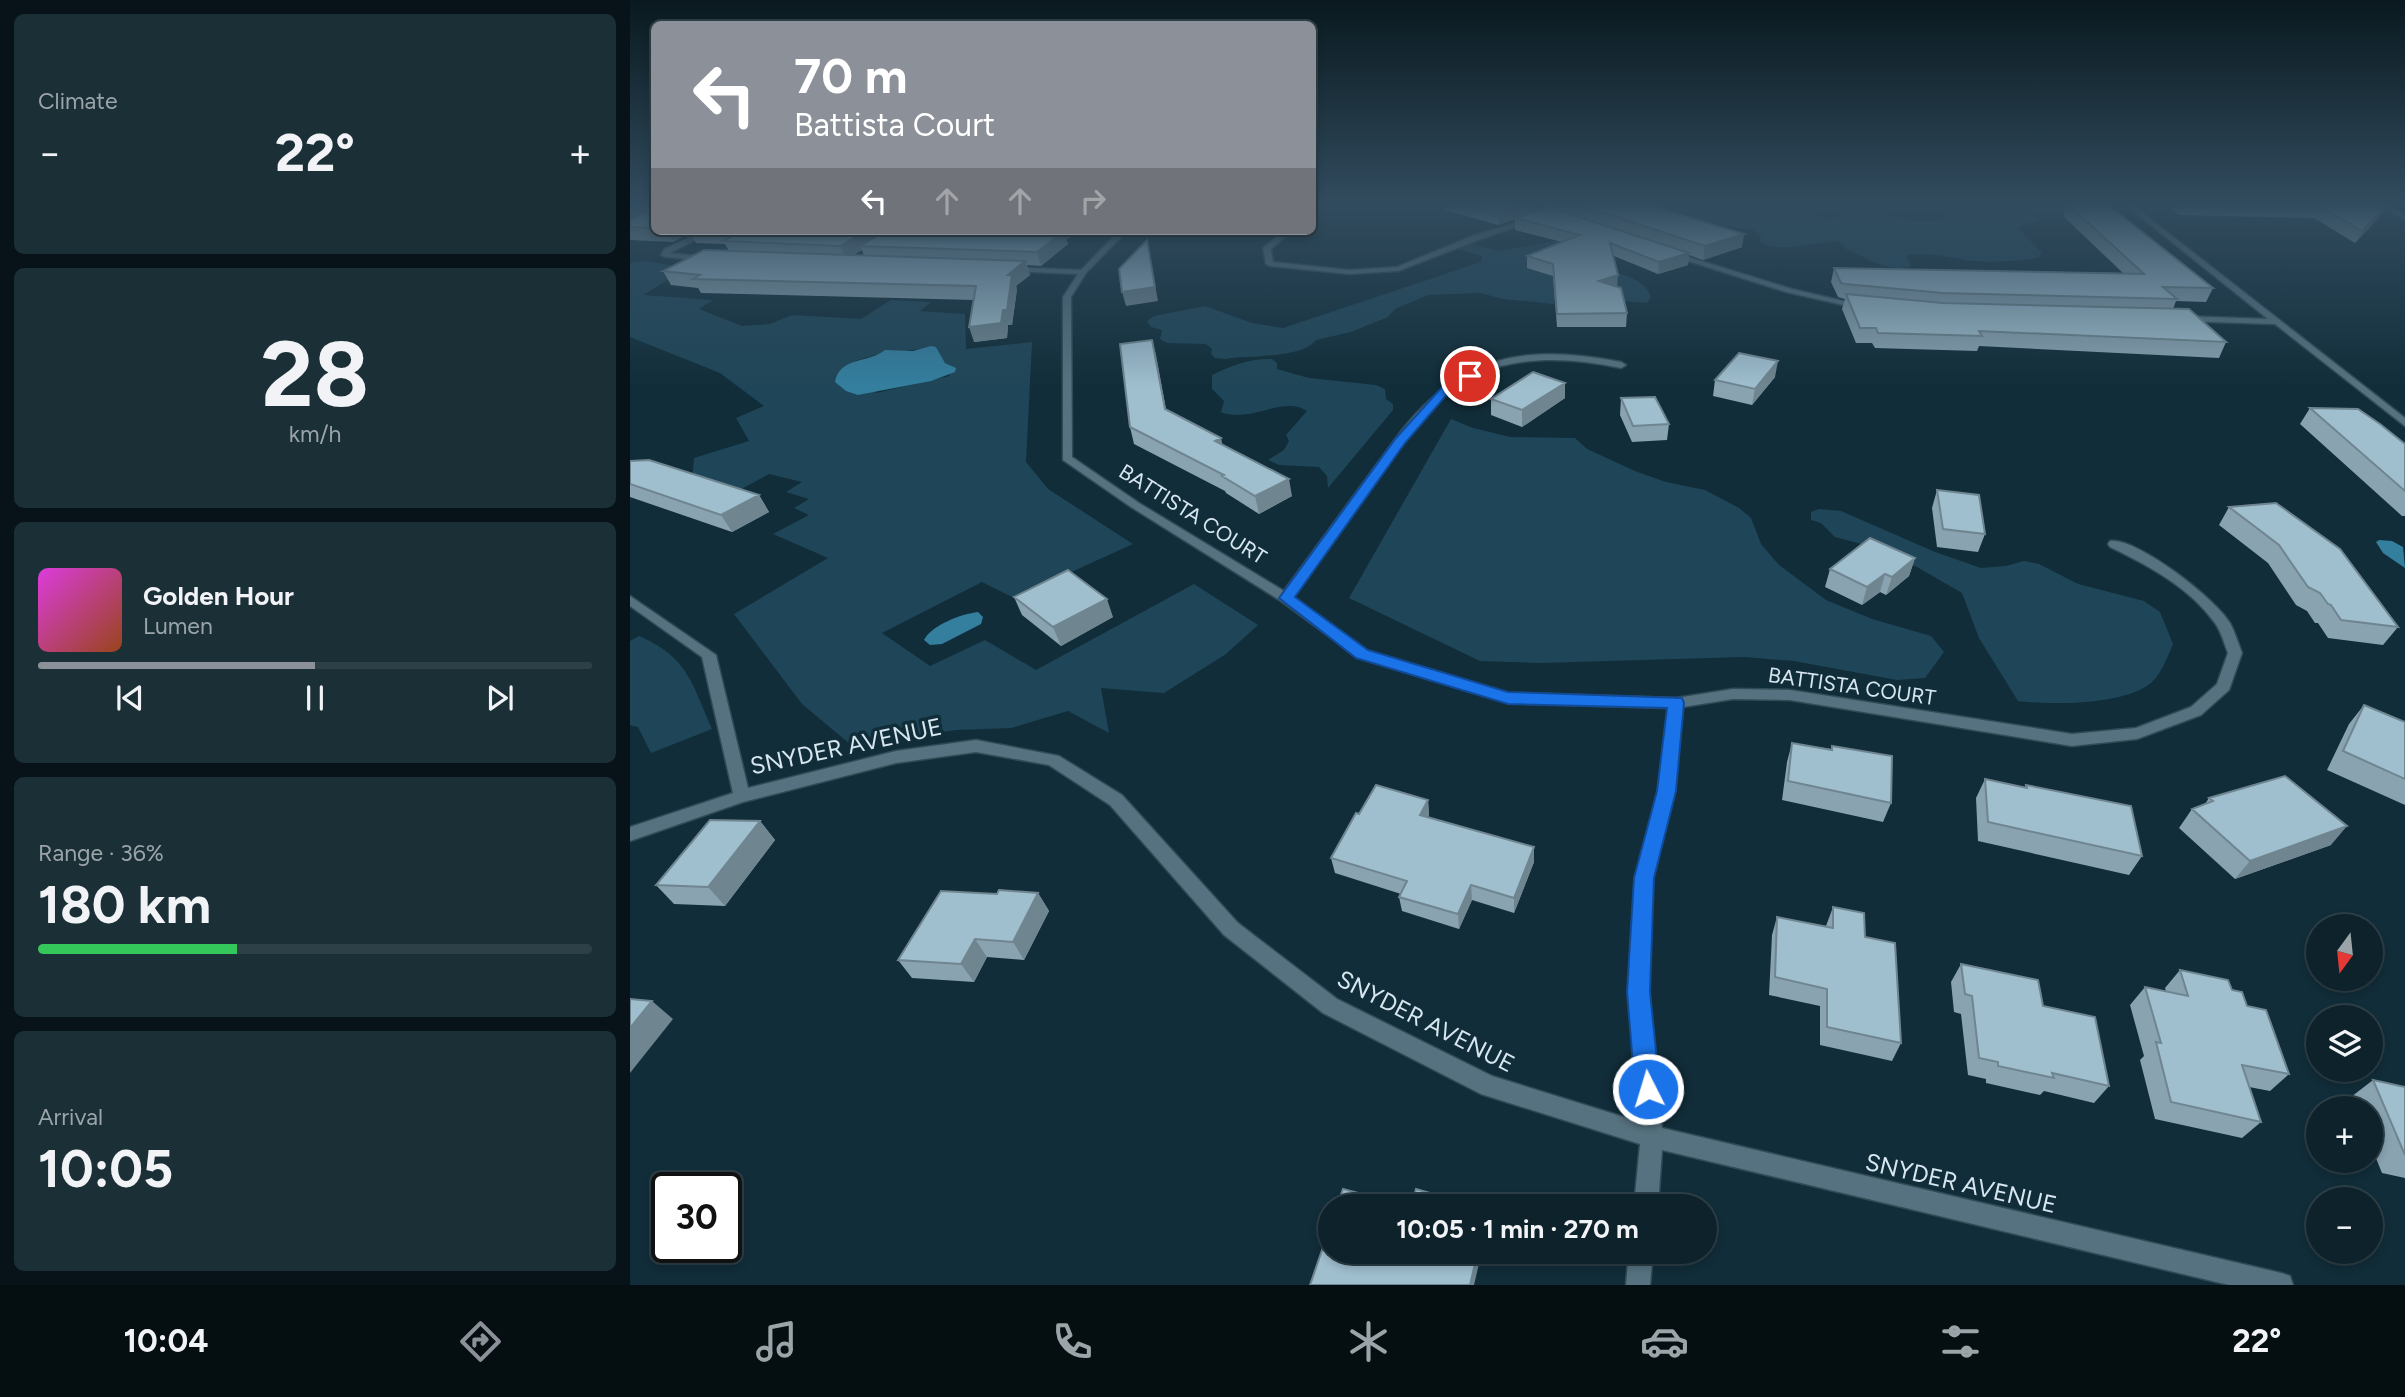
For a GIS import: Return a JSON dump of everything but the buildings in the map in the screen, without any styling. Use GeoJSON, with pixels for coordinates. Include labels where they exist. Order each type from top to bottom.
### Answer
{"type":"FeatureCollection","features":[{"type":"Feature","properties":{"kind":"street","name":"BATTISTA COURT"},"geometry":{"type":"LineString","coordinates":[[1088,267],[1068,298],[1067,458],[1135,505],[1286,598],[1362,654],[1508,698],[1676,703],[1733,694],[1790,695],[2072,740],[2137,733],[2196,711],[2224,686],[2235,653],[2223,623],[2195,592],[2153,563],[2114,544]]}},
{"type":"Feature","properties":{"kind":"street"},"geometry":{"type":"LineString","coordinates":[[1299,267],[1349,272],[1403,267]]}},
{"type":"Feature","properties":{"kind":"street"},"geometry":{"type":"LineString","coordinates":[[1712,267],[1766,286],[1818,299],[1873,307]]}},
{"type":"Feature","properties":{"kind":"street"},"geometry":{"type":"LineString","coordinates":[[2208,267],[2405,423]]}},
{"type":"Feature","properties":{"kind":"street"},"geometry":{"type":"LineString","coordinates":[[1000,269],[1083,272]]}},
{"type":"Feature","properties":{"kind":"street"},"geometry":{"type":"LineString","coordinates":[[2169,319],[2278,322]]}},
{"type":"Feature","properties":{"kind":"street"},"geometry":{"type":"LineString","coordinates":[[1286,598],[1400,440],[1446,390],[1501,363],[1541,355],[1584,356],[1621,365]]}},
{"type":"Feature","properties":{"kind":"street"},"geometry":{"type":"LineString","coordinates":[[630,600],[709,655],[742,796]]}},
{"type":"Feature","properties":{"kind":"street"},"geometry":{"type":"LineString","coordinates":[[1647,1194],[1652,1137],[1638,992],[1643,891],[1666,791],[1676,703]]}},
{"type":"Feature","properties":{"kind":"street","name":"SNYDER AVENUE"},"geometry":{"type":"LineString","coordinates":[[630,834],[742,796],[896,757],[976,746],[1053,760],[1116,800],[1231,929],[1330,1006],[1489,1086],[1652,1137],[2281,1285]]}},
{"type":"Feature","properties":{"kind":"street"},"geometry":{"type":"LineString","coordinates":[[1638,1285],[1640,1264]]}},
{"type":"Feature","properties":{"kind":"shaded area"},"geometry":{"type":"Polygon","coordinates":[[[630,267],[681,267],[687,268],[643,295],[713,300],[699,309],[742,326],[770,324],[792,315],[861,319],[891,300],[931,302],[920,311],[965,314],[966,349],[1032,342],[1026,462],[1048,489],[1133,544],[1014,598],[982,582],[882,633],[930,666],[985,640],[1036,670],[1194,584],[1258,625],[1226,654],[1164,693],[1101,688],[1109,733],[1068,711],[1011,728],[956,730],[850,744],[802,704],[734,614],[828,558],[773,534],[809,515],[794,508],[809,499],[786,492],[802,482],[769,474],[734,493],[692,482],[694,458],[749,441],[736,418],[764,406],[720,373],[630,337],[630,267]],[[936,347],[879,354],[855,361],[876,393],[949,376],[952,366],[945,363],[936,347]]]}},
{"type":"Feature","properties":{"kind":"shaded area"},"geometry":{"type":"Polygon","coordinates":[[[1466,267],[1601,267],[1635,279],[1647,289],[1651,297],[1647,303],[1613,300],[1553,304],[1503,299],[1480,293],[1428,295],[1395,309],[1388,317],[1351,332],[1316,340],[1299,350],[1225,359],[1215,358],[1211,354],[1212,349],[1206,344],[1167,343],[1160,339],[1162,330],[1151,327],[1147,321],[1154,316],[1205,306],[1252,323],[1283,328],[1466,267]]]}},
{"type":"Feature","properties":{"kind":"shaded area"},"geometry":{"type":"Polygon","coordinates":[[[936,347],[945,363],[956,368],[955,372],[931,381],[858,395],[846,391],[835,382],[842,368],[848,364],[885,350],[913,351],[936,347]]]}},
{"type":"Feature","properties":{"kind":"shaded area"},"geometry":{"type":"Polygon","coordinates":[[[1272,359],[1277,363],[1277,369],[1309,378],[1376,385],[1385,389],[1386,399],[1393,404],[1393,410],[1328,488],[1327,476],[1319,467],[1279,465],[1268,460],[1284,450],[1289,441],[1286,435],[1307,411],[1288,406],[1243,415],[1221,412],[1224,401],[1212,389],[1212,375],[1241,363],[1272,359]]]}},
{"type":"Feature","properties":{"kind":"shaded area"},"geometry":{"type":"Polygon","coordinates":[[[1451,419],[1473,428],[1510,437],[1575,438],[1587,449],[1635,471],[1666,482],[1705,490],[1739,508],[1751,518],[1761,544],[1779,565],[1826,600],[1872,619],[1931,636],[1944,652],[1925,678],[1897,680],[1794,661],[1744,657],[1540,663],[1480,661],[1349,598],[1451,419]]]}},
{"type":"Feature","properties":{"kind":"shaded area"},"geometry":{"type":"Polygon","coordinates":[[[1819,509],[1841,511],[1935,552],[1981,568],[2024,561],[2039,564],[2078,584],[2144,601],[2160,612],[2173,644],[2156,678],[2134,692],[2084,702],[2018,701],[1979,638],[1962,593],[1917,567],[1892,558],[1880,549],[1835,537],[1821,523],[1811,520],[1811,512],[1819,509]]]}},
{"type":"Feature","properties":{"kind":"shaded area"},"geometry":{"type":"Polygon","coordinates":[[[2392,541],[2403,547],[2405,568],[2383,553],[2376,542],[2392,541]]]}},
{"type":"Feature","properties":{"kind":"shaded area"},"geometry":{"type":"Polygon","coordinates":[[[978,612],[983,617],[981,624],[942,644],[930,645],[924,640],[933,630],[948,621],[978,612]]]}},
{"type":"Feature","properties":{"kind":"shaded area"},"geometry":{"type":"Polygon","coordinates":[[[639,636],[668,653],[678,663],[693,685],[712,729],[651,753],[638,727],[630,725],[630,641],[639,636]]]}},
{"type":"Feature","properties":{"kind":"route"},"geometry":{"type":"LineString","coordinates":[[1470,376],[1446,390],[1400,440],[1286,598],[1362,654],[1508,698],[1676,703],[1666,791],[1644,878],[1638,992],[1648,1089]]}}]}
